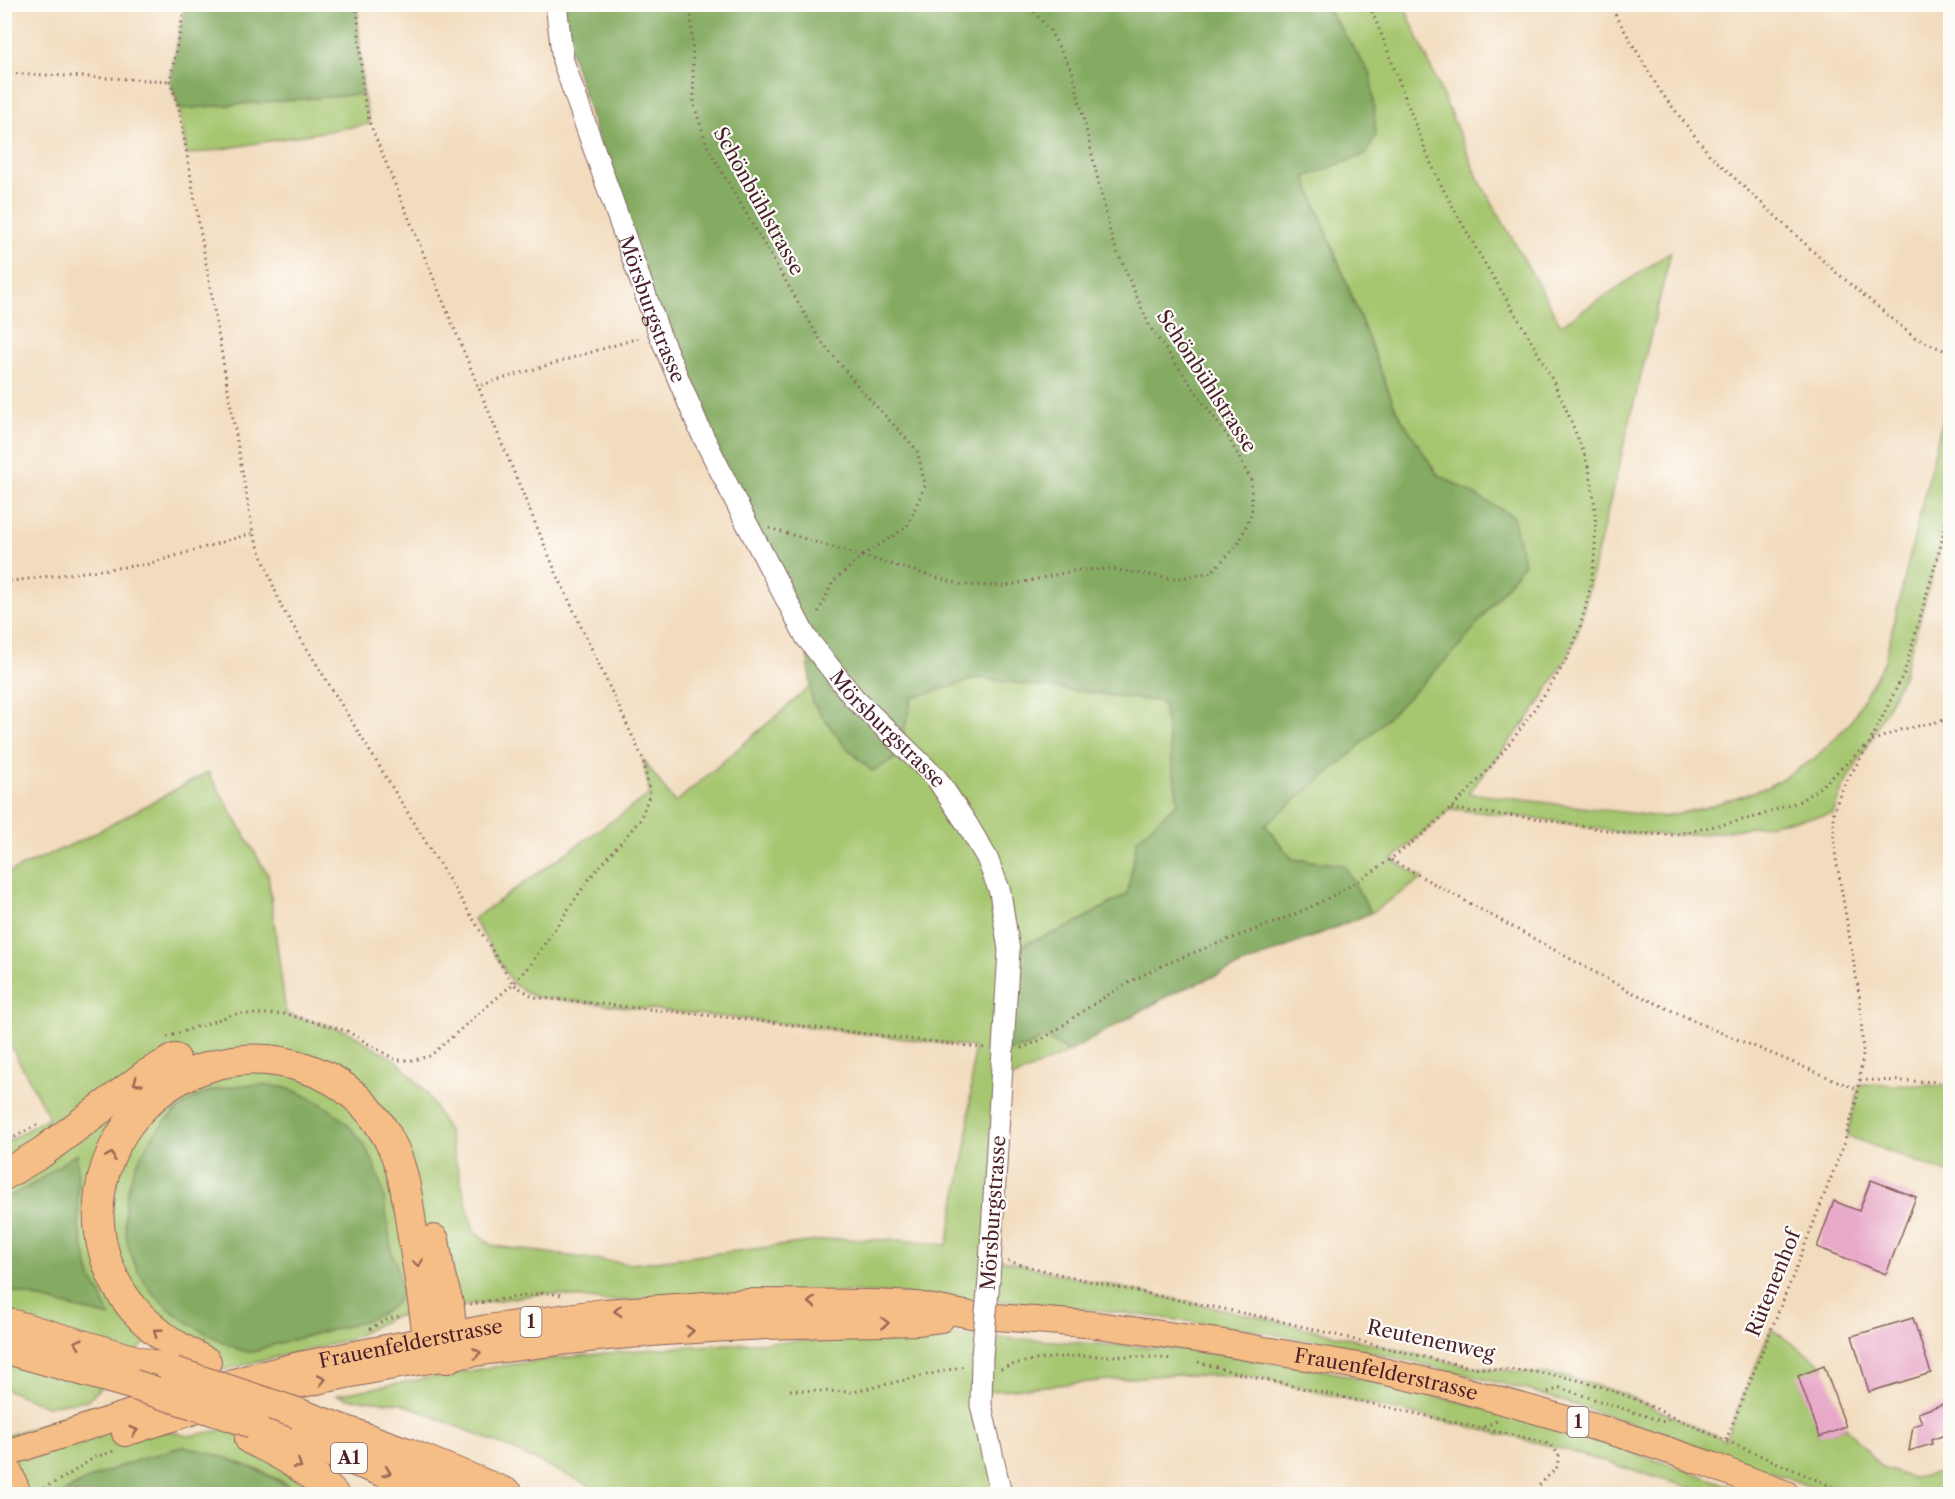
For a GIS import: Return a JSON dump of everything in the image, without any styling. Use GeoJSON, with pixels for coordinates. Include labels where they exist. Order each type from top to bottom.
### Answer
{"type":"FeatureCollection","features":[{"type":"Feature","properties":{"kind":"highway"},"geometry":{"type":"LineString","coordinates":[[4,1175],[41,1153],[146,1075],[186,1054],[221,1044],[257,1040],[291,1044],[316,1051],[343,1065],[373,1088],[391,1108],[410,1141],[425,1190],[440,1275],[449,1307],[442,1344]]}},
{"type":"Feature","properties":{"kind":"highway"},"geometry":{"type":"LineString","coordinates":[[309,1410],[174,1345],[150,1327],[124,1297],[114,1279],[104,1248],[100,1224],[100,1201],[107,1165],[116,1143],[148,1100],[168,1084],[195,1070],[217,1063],[242,1059],[283,1061],[319,1073],[350,1092],[379,1122],[393,1146],[402,1173],[442,1344]]}},
{"type":"Feature","properties":{"kind":"highway","name":"A1"},"geometry":{"type":"LineString","coordinates":[[4,1322],[309,1410],[508,1494]]}},
{"type":"Feature","properties":{"kind":"highway","name":"A1"},"geometry":{"type":"LineString","coordinates":[[4,1348],[131,1384],[240,1426],[443,1494]]}},
{"type":"Feature","properties":{"kind":"highway"},"geometry":{"type":"LineString","coordinates":[[240,1426],[311,1474],[333,1494]]}},
{"type":"Feature","properties":{"kind":"main road","name":"Frauenfelderstrasse"},"geometry":{"type":"LineString","coordinates":[[11,1476],[226,1402],[303,1384],[442,1344],[567,1341],[704,1329],[917,1322],[971,1315],[1097,1325],[1218,1342],[1364,1367],[1453,1387],[1615,1433],[1708,1464],[1786,1494]]}},
{"type":"Feature","properties":{"kind":"street","name":"Mörsburgstrasse"},"geometry":{"type":"LineString","coordinates":[[556,4],[563,61],[658,333],[700,430],[806,637],[854,698],[937,779],[987,858],[999,892],[1009,950],[981,1392],[983,1416],[1000,1494]]}},
{"type":"Feature","properties":{"kind":"path"},"geometry":{"type":"LineString","coordinates":[[185,4],[170,81],[179,109],[253,533],[282,608],[513,984],[534,997],[752,1020],[1003,1051],[1026,1047],[1039,1041],[1099,1000],[1157,968],[1303,911],[1392,860],[1451,809],[1523,726],[1568,656],[1578,632],[1590,585],[1595,535],[1594,504],[1588,466],[1562,399],[1431,164],[1390,53],[1369,4]]}},
{"type":"Feature","properties":{"kind":"path"},"geometry":{"type":"LineString","coordinates":[[357,4],[363,94],[370,123],[554,568],[643,759],[650,794],[640,819],[589,879],[530,964],[513,984]]}},
{"type":"Feature","properties":{"kind":"path","name":"Schönbühlstrasse"},"geometry":{"type":"LineString","coordinates":[[691,4],[694,105],[708,148],[820,340],[863,392],[917,450],[925,485],[907,527],[862,556],[833,582],[806,637]]}},
{"type":"Feature","properties":{"kind":"path","name":"Schönbühlstrasse"},"geometry":{"type":"LineString","coordinates":[[745,520],[963,585],[1006,586],[1077,570],[1110,569],[1176,579],[1211,572],[1238,545],[1252,512],[1251,480],[1230,440],[1150,327],[1112,240],[1072,73],[1050,31],[1028,4]]}},
{"type":"Feature","properties":{"kind":"path"},"geometry":{"type":"LineString","coordinates":[[1609,4],[1660,92],[1709,154],[1832,268],[1914,337],[1950,353]]}},
{"type":"Feature","properties":{"kind":"path"},"geometry":{"type":"LineString","coordinates":[[4,73],[170,81]]}},
{"type":"Feature","properties":{"kind":"path"},"geometry":{"type":"LineString","coordinates":[[478,386],[658,333]]}},
{"type":"Feature","properties":{"kind":"path","name":"Rütenenhof"},"geometry":{"type":"LineString","coordinates":[[1726,1440],[1847,1136],[1859,1090],[1863,1055],[1860,999],[1832,828],[1836,801],[1870,741],[1904,673],[1941,545],[1950,501]]}},
{"type":"Feature","properties":{"kind":"path"},"geometry":{"type":"LineString","coordinates":[[4,582],[148,564],[253,533]]}},
{"type":"Feature","properties":{"kind":"path"},"geometry":{"type":"LineString","coordinates":[[1451,809],[1540,819],[1623,833],[1648,835],[1684,833],[1756,817],[1800,801],[1822,786],[1870,741],[1900,730],[1950,719]]}},
{"type":"Feature","properties":{"kind":"path"},"geometry":{"type":"LineString","coordinates":[[1392,860],[1628,990],[1710,1028],[1859,1090]]}},
{"type":"Feature","properties":{"kind":"path"},"geometry":{"type":"LineString","coordinates":[[1860,1080],[1950,1082]]}},
{"type":"Feature","properties":{"kind":"path","name":"Reutenenweg"},"geometry":{"type":"LineString","coordinates":[[991,1257],[1077,1279],[1264,1318],[1466,1366],[1562,1376],[1621,1393],[1646,1403],[1672,1417],[1849,1494]]}},
{"type":"Feature","properties":{"kind":"path"},"geometry":{"type":"LineString","coordinates":[[1004,1368],[1032,1361],[1072,1358],[1123,1357],[1184,1360]]}},
{"type":"Feature","properties":{"kind":"path"},"geometry":{"type":"LineString","coordinates":[[790,1390],[854,1392],[982,1359]]}},
{"type":"Feature","properties":{"kind":"path"},"geometry":{"type":"LineString","coordinates":[[1196,1361],[1248,1376],[1544,1442],[1552,1446],[1559,1455],[1557,1467],[1531,1494]]}},
{"type":"Feature","properties":{"kind":"path"},"geometry":{"type":"LineString","coordinates":[[1548,1392],[1560,1388],[1664,1422],[1672,1417]]}},
{"type":"Feature","properties":{"kind":"path"},"geometry":{"type":"LineString","coordinates":[[1480,1428],[1503,1418]]}},
{"type":"Feature","properties":{"kind":"path"},"geometry":{"type":"LineString","coordinates":[[11,1476],[65,1477],[95,1457],[117,1450]]}},
{"type":"Feature","properties":{"kind":"green space"},"geometry":{"type":"Polygon","coordinates":[[[185,5],[357,5],[363,94],[179,109],[170,81],[185,5]]]}},
{"type":"Feature","properties":{"kind":"green space"},"geometry":{"type":"Polygon","coordinates":[[[556,5],[1325,5],[1371,75],[1376,135],[1367,154],[1305,177],[1396,410],[1437,474],[1513,516],[1524,563],[1461,645],[1353,752],[1265,825],[1292,859],[1344,865],[1371,913],[1173,993],[1069,1052],[1045,1037],[1026,1047],[1003,1051],[1009,950],[1069,927],[1127,894],[1137,840],[1178,802],[1163,702],[978,678],[912,698],[895,759],[872,771],[843,744],[812,702],[806,637],[659,333],[556,5]]]}},
{"type":"Feature","properties":{"kind":"green space"},"geometry":{"type":"Polygon","coordinates":[[[1325,5],[1404,5],[1478,178],[1561,325],[1671,252],[1578,632],[1568,656],[1534,711],[1468,793],[1661,817],[1704,808],[1768,787],[1814,759],[1850,723],[1885,660],[1950,387],[1950,501],[1941,545],[1904,673],[1870,742],[1842,789],[1833,814],[1715,833],[1674,835],[1623,833],[1541,819],[1451,809],[1392,860],[1423,878],[1371,913],[1344,865],[1292,859],[1265,825],[1353,752],[1513,516],[1437,474],[1396,410],[1305,176],[1366,154],[1371,75],[1325,5]]]}},
{"type":"Feature","properties":{"kind":"green space"},"geometry":{"type":"Polygon","coordinates":[[[363,94],[370,124],[187,155],[179,109],[363,94]]]}},
{"type":"Feature","properties":{"kind":"green space"},"geometry":{"type":"Polygon","coordinates":[[[978,678],[1163,702],[1178,802],[1137,840],[1128,894],[1069,927],[1009,950],[1003,1051],[1026,1047],[1045,1037],[1069,1052],[1001,1083],[991,1257],[1466,1366],[1562,1376],[1621,1393],[1725,1440],[1771,1329],[1824,1366],[1820,1436],[1846,1427],[1882,1468],[1913,1478],[1950,1471],[1950,1494],[1830,1494],[1728,1456],[1528,1390],[1352,1348],[1246,1329],[1124,1313],[1005,1301],[852,1292],[604,1301],[544,1293],[392,1317],[349,1340],[224,1370],[150,1338],[88,1400],[46,1406],[5,1389],[4,1289],[109,1317],[100,1293],[91,1279],[79,1228],[77,1154],[30,1186],[5,1198],[5,1143],[49,1117],[5,1035],[5,874],[84,839],[208,772],[268,875],[286,1014],[347,1031],[396,1060],[426,1092],[448,1131],[474,1232],[494,1246],[631,1264],[834,1239],[900,1240],[947,1245],[967,1142],[974,1047],[534,997],[513,984],[473,919],[650,794],[643,759],[675,803],[811,686],[812,702],[843,744],[872,771],[901,742],[912,698],[978,678]],[[263,1085],[215,1091],[195,1099],[172,1114],[251,1352],[382,1313],[396,1263],[392,1255],[377,1173],[370,1155],[307,1096],[285,1088],[263,1085]]]}},
{"type":"Feature","properties":{"kind":"green space"},"geometry":{"type":"Polygon","coordinates":[[[1860,1084],[1950,1086],[1950,1174],[1847,1136],[1860,1084]]]}},
{"type":"Feature","properties":{"kind":"green space"},"geometry":{"type":"Polygon","coordinates":[[[241,1085],[286,1088],[316,1101],[342,1120],[363,1144],[380,1183],[392,1255],[396,1262],[402,1294],[388,1310],[360,1322],[247,1352],[229,1345],[186,1321],[168,1308],[145,1283],[129,1249],[125,1225],[126,1200],[132,1176],[142,1153],[156,1132],[173,1114],[193,1099],[210,1091],[241,1085]]]}},
{"type":"Feature","properties":{"kind":"green space"},"geometry":{"type":"Polygon","coordinates":[[[77,1153],[79,1228],[91,1279],[110,1317],[5,1289],[5,1198],[30,1186],[77,1153]]]}},
{"type":"Feature","properties":{"kind":"green space"},"geometry":{"type":"Polygon","coordinates":[[[1950,1259],[1950,1381],[1942,1344],[1950,1259]]]}},
{"type":"Feature","properties":{"kind":"green space"},"geometry":{"type":"Polygon","coordinates":[[[956,1335],[1180,1349],[1323,1370],[1470,1404],[1586,1437],[1751,1494],[1711,1494],[1552,1446],[1248,1376],[1165,1375],[981,1392],[1001,1494],[608,1494],[507,1447],[401,1403],[348,1399],[337,1395],[471,1371],[602,1353],[754,1343],[956,1335]]]}},
{"type":"Feature","properties":{"kind":"green space"},"geometry":{"type":"Polygon","coordinates":[[[89,1407],[187,1436],[228,1429],[280,1454],[333,1494],[300,1494],[259,1470],[184,1446],[117,1467],[80,1483],[62,1494],[5,1494],[4,1437],[89,1407]]]}},
{"type":"Feature","properties":{"kind":"green space"},"geometry":{"type":"Polygon","coordinates":[[[184,1446],[244,1465],[287,1485],[300,1494],[62,1494],[106,1472],[184,1446]]]}},
{"type":"Feature","properties":{"kind":"building"},"geometry":{"type":"Polygon","coordinates":[[[1871,1180],[1916,1197],[1886,1274],[1817,1247],[1834,1201],[1859,1211],[1871,1180]]]}},
{"type":"Feature","properties":{"kind":"building"},"geometry":{"type":"Polygon","coordinates":[[[1913,1318],[1931,1373],[1869,1392],[1852,1336],[1913,1318]]]}},
{"type":"Feature","properties":{"kind":"building"},"geometry":{"type":"Polygon","coordinates":[[[1824,1366],[1846,1427],[1820,1437],[1798,1376],[1824,1366]]]}},
{"type":"Feature","properties":{"kind":"building"},"geometry":{"type":"Polygon","coordinates":[[[1943,1404],[1950,1433],[1931,1440],[1932,1444],[1909,1451],[1913,1426],[1922,1423],[1918,1413],[1943,1404]]]}}]}
